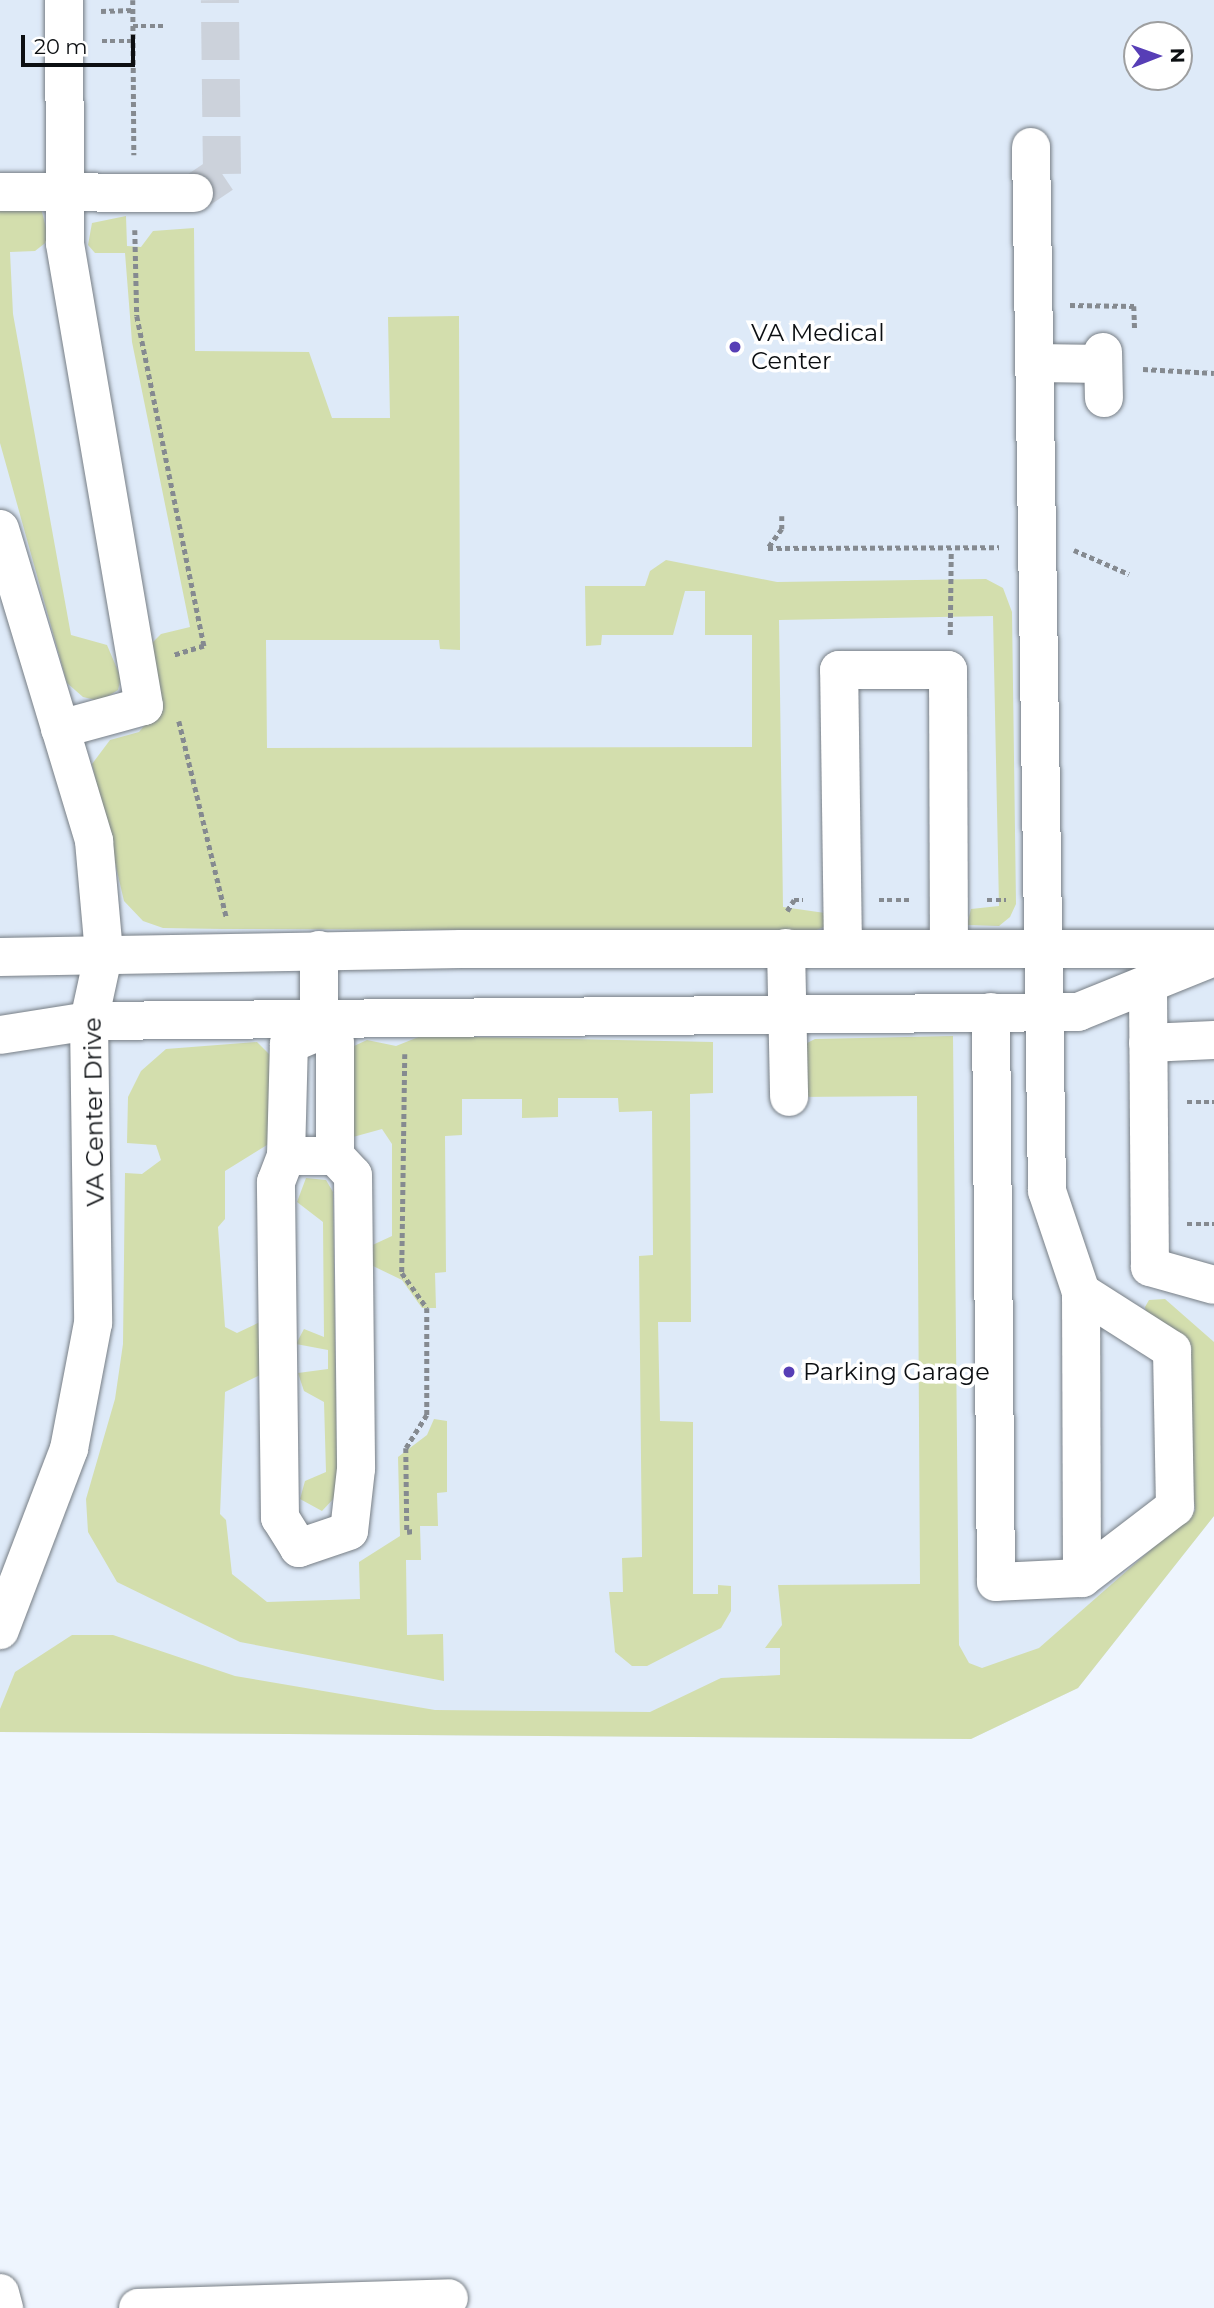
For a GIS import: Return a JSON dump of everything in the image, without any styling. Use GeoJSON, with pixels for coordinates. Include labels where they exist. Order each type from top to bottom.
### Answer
{"type":"FeatureCollection","features":[{"type":"Feature","properties":{"kind":"street"},"geometry":{"type":"LineString","coordinates":[[60,729],[144,706],[134,634],[65,243],[65,192],[78,8]]}},
{"type":"Feature","properties":{"kind":"street"},"geometry":{"type":"LineString","coordinates":[[1031,146],[1040,546],[1042,1012],[1046,1191],[1081,1292],[1082,1578]]}},
{"type":"Feature","properties":{"kind":"street"},"geometry":{"type":"LineString","coordinates":[[0,191],[135,195],[194,193]]}},
{"type":"Feature","properties":{"kind":"street"},"geometry":{"type":"LineString","coordinates":[[1036,363],[1103,371]]}},
{"type":"Feature","properties":{"kind":"street","name":"VA Center Drive"},"geometry":{"type":"LineString","coordinates":[[0,529],[94,841],[104,952],[89,1021],[93,1323],[69,1449],[0,1630]]}},
{"type":"Feature","properties":{"kind":"street"},"geometry":{"type":"LineString","coordinates":[[843,948],[839,670],[948,670],[949,948]]}},
{"type":"Feature","properties":{"kind":"street"},"geometry":{"type":"LineString","coordinates":[[0,957],[104,952],[319,950],[784,933],[843,948],[1214,949]]}},
{"type":"Feature","properties":{"kind":"street"},"geometry":{"type":"LineString","coordinates":[[784,933],[789,1097]]}},
{"type":"Feature","properties":{"kind":"street"},"geometry":{"type":"LineString","coordinates":[[319,950],[319,1024],[335,1043],[335,1156],[353,1175],[356,1469],[349,1531],[299,1548],[280,1518],[276,1181],[286,1156],[289,1044],[319,1024]]}},
{"type":"Feature","properties":{"kind":"street"},"geometry":{"type":"LineString","coordinates":[[0,1035],[89,1021],[319,1024],[787,1013],[1078,1012],[1148,987],[1214,957]]}},
{"type":"Feature","properties":{"kind":"street"},"geometry":{"type":"LineString","coordinates":[[1125,1320],[1150,1267],[1148,987]]}},
{"type":"Feature","properties":{"kind":"street"},"geometry":{"type":"LineString","coordinates":[[991,1012],[996,1582],[1082,1578],[1174,1507],[1172,1350],[1081,1292]]}},
{"type":"Feature","properties":{"kind":"street"},"geometry":{"type":"LineString","coordinates":[[1148,1043],[1214,1040]]}},
{"type":"Feature","properties":{"kind":"street"},"geometry":{"type":"LineString","coordinates":[[286,1156],[335,1156]]}},
{"type":"Feature","properties":{"kind":"street"},"geometry":{"type":"LineString","coordinates":[[1150,1267],[1214,1285]]}},
{"type":"Feature","properties":{"kind":"street"},"geometry":{"type":"LineString","coordinates":[[0,2293],[4,2308]]}},
{"type":"Feature","properties":{"kind":"street"},"geometry":{"type":"LineString","coordinates":[[138,2308],[449,2298]]}},
{"type":"Feature","properties":{"kind":"path"},"geometry":{"type":"LineString","coordinates":[[133,0],[137,316],[204,646],[163,658],[134,634]]}},
{"type":"Feature","properties":{"kind":"path"},"geometry":{"type":"LineString","coordinates":[[78,8],[133,10]]}},
{"type":"Feature","properties":{"kind":"path"},"geometry":{"type":"LineString","coordinates":[[133,26],[165,26]]}},
{"type":"Feature","properties":{"kind":"path"},"geometry":{"type":"LineString","coordinates":[[91,36],[133,41]]}},
{"type":"Feature","properties":{"kind":"path"},"geometry":{"type":"LineString","coordinates":[[782,516],[782,529],[768,548],[951,550],[1067,547],[1129,575]]}},
{"type":"Feature","properties":{"kind":"path"},"geometry":{"type":"LineString","coordinates":[[948,670],[951,550]]}},
{"type":"Feature","properties":{"kind":"path"},"geometry":{"type":"LineString","coordinates":[[176,711],[228,924]]}},
{"type":"Feature","properties":{"kind":"path"},"geometry":{"type":"LineString","coordinates":[[784,933],[793,900],[1043,901]]}},
{"type":"Feature","properties":{"kind":"path"},"geometry":{"type":"LineString","coordinates":[[406,1043],[402,1273],[426,1308],[428,1371],[427,1415],[406,1448],[407,1532],[414,1531]]}},
{"type":"Feature","properties":{"kind":"shaded area"},"geometry":{"type":"Polygon","coordinates":[[[0,0],[1214,0],[1214,1516],[1078,1688],[971,1739],[0,1732],[0,0]]]}},
{"type":"Feature","properties":{"kind":"green space"},"geometry":{"type":"Polygon","coordinates":[[[41,208],[49,240],[35,251],[10,252],[13,314],[71,635],[107,645],[121,678],[118,690],[100,701],[83,697],[67,683],[0,443],[0,209],[41,208]]]}},
{"type":"Feature","properties":{"kind":"green space"},"geometry":{"type":"Polygon","coordinates":[[[126,216],[127,246],[141,247],[153,231],[194,228],[195,351],[309,352],[332,418],[390,418],[388,317],[459,316],[460,650],[440,649],[439,640],[266,640],[267,748],[752,747],[752,635],[705,635],[705,591],[685,591],[673,635],[602,635],[601,645],[586,646],[585,586],[645,586],[650,571],[666,560],[777,582],[986,579],[1003,588],[1012,612],[1016,904],[1010,917],[999,926],[967,925],[971,909],[999,906],[993,616],[779,620],[783,907],[825,913],[824,927],[814,931],[223,929],[163,928],[143,921],[124,901],[92,764],[110,740],[139,732],[149,720],[146,649],[161,634],[190,627],[132,342],[125,253],[95,253],[88,245],[92,223],[126,216]]]}},
{"type":"Feature","properties":{"kind":"green space"},"geometry":{"type":"Polygon","coordinates":[[[421,1036],[713,1042],[713,1093],[690,1094],[691,1322],[658,1322],[660,1421],[693,1422],[693,1594],[718,1594],[718,1585],[731,1586],[731,1611],[721,1628],[647,1666],[632,1666],[615,1652],[609,1592],[623,1592],[622,1558],[642,1557],[639,1256],[653,1255],[652,1111],[619,1112],[618,1098],[558,1098],[558,1117],[522,1118],[522,1099],[462,1099],[462,1135],[445,1136],[446,1272],[435,1273],[436,1308],[422,1308],[402,1280],[373,1266],[366,1248],[392,1236],[392,1144],[382,1129],[353,1137],[354,1046],[367,1040],[396,1046],[421,1036]]]}},
{"type":"Feature","properties":{"kind":"green space"},"geometry":{"type":"Polygon","coordinates":[[[953,1036],[959,1645],[969,1663],[982,1668],[1039,1648],[1195,1511],[1184,1349],[1147,1318],[1145,1307],[1149,1300],[1165,1299],[1214,1342],[1214,1516],[1078,1688],[971,1739],[0,1732],[0,1709],[15,1672],[72,1635],[113,1635],[235,1676],[435,1710],[650,1712],[721,1678],[780,1675],[780,1648],[765,1648],[782,1625],[778,1585],[920,1584],[917,1096],[797,1097],[803,1045],[815,1039],[953,1036]]]}},
{"type":"Feature","properties":{"kind":"green space"},"geometry":{"type":"Polygon","coordinates":[[[257,1042],[273,1058],[275,1140],[225,1171],[225,1219],[218,1227],[225,1327],[237,1333],[260,1322],[260,1375],[225,1392],[220,1514],[226,1520],[232,1574],[267,1602],[360,1599],[359,1562],[400,1536],[398,1457],[427,1435],[434,1419],[447,1421],[447,1492],[437,1493],[438,1526],[420,1526],[421,1560],[406,1560],[407,1635],[443,1634],[444,1681],[240,1642],[117,1582],[88,1532],[86,1499],[115,1399],[123,1344],[125,1173],[142,1174],[161,1160],[156,1145],[127,1143],[128,1097],[141,1071],[166,1049],[257,1042]]]}},
{"type":"Feature","properties":{"kind":"green space"},"geometry":{"type":"Polygon","coordinates":[[[306,1178],[326,1180],[333,1192],[337,1470],[336,1496],[322,1511],[300,1499],[305,1481],[326,1472],[324,1402],[304,1391],[298,1373],[328,1369],[328,1350],[296,1344],[304,1329],[324,1337],[323,1222],[297,1202],[306,1178]]]}},
{"type":"Feature","properties":{"kind":"tunnel"},"geometry":{"type":"LineString","coordinates":[[194,193],[222,174],[220,0]]}},
{"type":"Feature","properties":{"kind":"place","name":"VA Medical Center"},"geometry":{"type":"Point","coordinates":[735,347]}},
{"type":"Feature","properties":{"kind":"place","name":"Parking Garage"},"geometry":{"type":"Point","coordinates":[789,1372]}}]}
